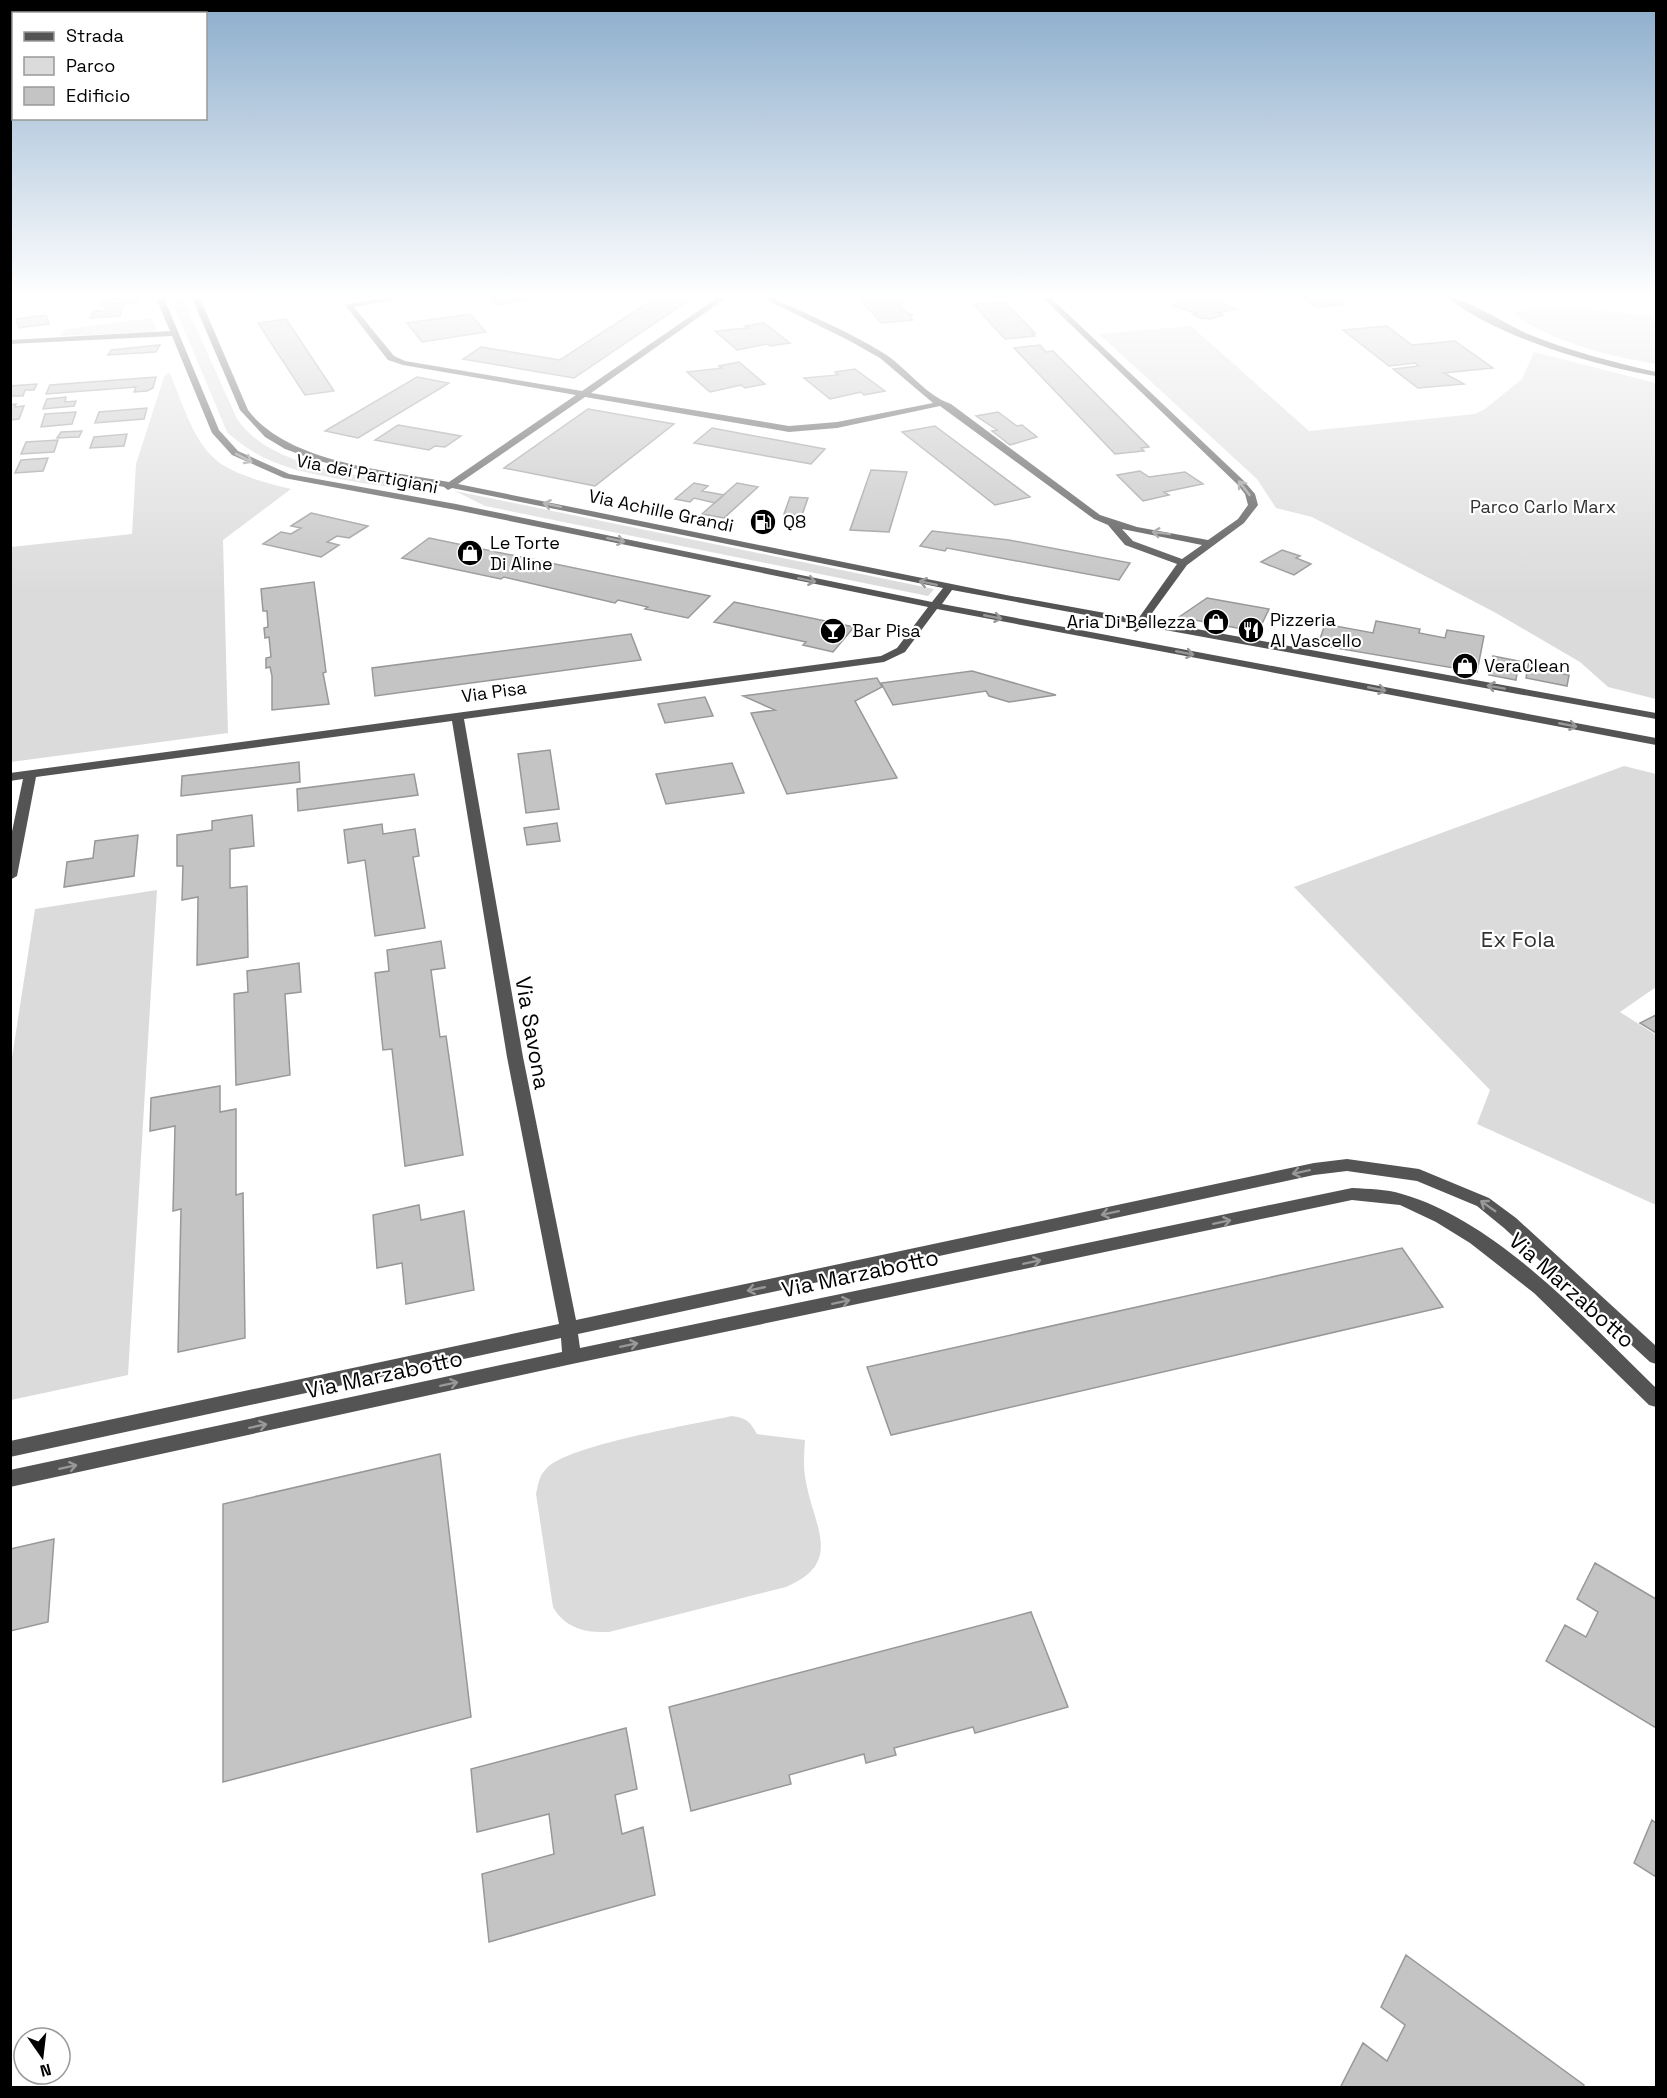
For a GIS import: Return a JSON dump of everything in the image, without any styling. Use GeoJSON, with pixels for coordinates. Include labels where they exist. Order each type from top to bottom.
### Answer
{"type":"FeatureCollection","features":[{"type":"Feature","properties":{"kind":"street","name":"Via dei Partigiani"},"geometry":{"type":"LineString","coordinates":[[200,396],[215,432],[235,453],[286,476],[456,507]]}},
{"type":"Feature","properties":{"kind":"street","name":"Via dei Partigiani"},"geometry":{"type":"LineString","coordinates":[[238,396],[244,410],[264,434],[300,453],[447,487]]}},
{"type":"Feature","properties":{"kind":"street"},"geometry":{"type":"LineString","coordinates":[[374,492],[419,493],[447,487],[579,396]]}},
{"type":"Feature","properties":{"kind":"street"},"geometry":{"type":"LineString","coordinates":[[593,396],[789,429],[837,425],[938,404],[948,406],[1040,476],[1113,525],[1129,543],[1183,563]]}},
{"type":"Feature","properties":{"kind":"street"},"geometry":{"type":"LineString","coordinates":[[929,396],[938,404]]}},
{"type":"Feature","properties":{"kind":"street"},"geometry":{"type":"LineString","coordinates":[[1128,642],[1183,563],[1249,513],[1253,505],[1250,494],[1151,396]]}},
{"type":"Feature","properties":{"kind":"street"},"geometry":{"type":"LineString","coordinates":[[447,487],[456,507]]}},
{"type":"Feature","properties":{"kind":"street","name":"Via Achille Grandi"},"geometry":{"type":"LineString","coordinates":[[447,487],[1006,598],[1656,716]]}},
{"type":"Feature","properties":{"kind":"street","name":"Via Achille Grandi"},"geometry":{"type":"LineString","coordinates":[[456,507],[936,606],[1656,742]]}},
{"type":"Feature","properties":{"kind":"street"},"geometry":{"type":"LineString","coordinates":[[1113,525],[1181,536],[1208,543]]}},
{"type":"Feature","properties":{"kind":"street","name":"Via Pisa"},"geometry":{"type":"LineString","coordinates":[[10,777],[884,658],[901,650],[949,587]]}},
{"type":"Feature","properties":{"kind":"street","name":"Via Savona"},"geometry":{"type":"LineString","coordinates":[[457,715],[515,1057],[564,1296],[572,1357]]}},
{"type":"Feature","properties":{"kind":"street"},"geometry":{"type":"LineString","coordinates":[[10,876],[30,775]]}},
{"type":"Feature","properties":{"kind":"street","name":"Via Marzabotto"},"geometry":{"type":"LineString","coordinates":[[10,1449],[1280,1176],[1347,1165],[1419,1175],[1483,1202],[1510,1223],[1656,1357]]}},
{"type":"Feature","properties":{"kind":"street","name":"Via Marzabotto"},"geometry":{"type":"LineString","coordinates":[[10,1479],[572,1357],[1352,1194],[1404,1200],[1446,1220],[1511,1263],[1656,1400]]}},
{"type":"Feature","properties":{"kind":"green space"},"geometry":{"type":"Polygon","coordinates":[[[158,396],[179,396],[199,440],[221,464],[240,474],[291,489],[223,540],[228,733],[11,762],[11,547],[132,534],[136,464],[158,396]]]}},
{"type":"Feature","properties":{"kind":"green space"},"geometry":{"type":"Polygon","coordinates":[[[212,396],[227,396],[237,419],[254,437],[275,451],[299,461],[354,475],[432,487],[388,487],[297,470],[253,452],[227,432],[212,396]]]}},
{"type":"Feature","properties":{"kind":"green space","name":"Parco Carlo Marx"},"geometry":{"type":"Polygon","coordinates":[[[1166,396],[1270,396],[1309,431],[1475,414],[1501,396],[1656,396],[1656,699],[1608,687],[1580,662],[1496,613],[1312,517],[1276,508],[1257,479],[1166,396]]]}},
{"type":"Feature","properties":{"kind":"green space"},"geometry":{"type":"Polygon","coordinates":[[[455,491],[934,589],[928,596],[485,506],[455,491]]]}},
{"type":"Feature","properties":{"kind":"green space","name":"Ex Fola"},"geometry":{"type":"Polygon","coordinates":[[[1624,766],[1656,774],[1656,987],[1620,1012],[1656,1035],[1656,1205],[1477,1124],[1490,1090],[1294,887],[1624,766]]]}},
{"type":"Feature","properties":{"kind":"green space"},"geometry":{"type":"Polygon","coordinates":[[[157,890],[128,1375],[11,1400],[11,1064],[35,909],[157,890]]]}},
{"type":"Feature","properties":{"kind":"green space"},"geometry":{"type":"Polygon","coordinates":[[[732,1416],[747,1421],[757,1434],[805,1440],[805,1477],[821,1542],[820,1555],[815,1567],[804,1577],[786,1587],[609,1632],[576,1628],[563,1620],[553,1607],[536,1494],[539,1481],[546,1469],[558,1460],[604,1444],[732,1416]]]}},
{"type":"Feature","properties":{"kind":"building"},"geometry":{"type":"Polygon","coordinates":[[[385,396],[428,396],[358,438],[325,431],[385,396]]]}},
{"type":"Feature","properties":{"kind":"building"},"geometry":{"type":"Polygon","coordinates":[[[826,396],[844,396],[830,399],[826,396]]]}},
{"type":"Feature","properties":{"kind":"building"},"geometry":{"type":"Polygon","coordinates":[[[1060,396],[1098,396],[1149,447],[1141,448],[1144,451],[1115,454],[1060,396]]]}},
{"type":"Feature","properties":{"kind":"building"},"geometry":{"type":"Polygon","coordinates":[[[66,397],[65,402],[76,401],[74,406],[43,409],[47,399],[66,397]]]}},
{"type":"Feature","properties":{"kind":"building"},"geometry":{"type":"Polygon","coordinates":[[[16,404],[15,407],[24,406],[19,419],[10,420],[10,405],[16,404]]]}},
{"type":"Feature","properties":{"kind":"building"},"geometry":{"type":"Polygon","coordinates":[[[147,408],[144,419],[95,423],[99,412],[147,408]]]}},
{"type":"Feature","properties":{"kind":"building"},"geometry":{"type":"Polygon","coordinates":[[[588,409],[674,424],[595,486],[504,468],[588,409]]]}},
{"type":"Feature","properties":{"kind":"building"},"geometry":{"type":"Polygon","coordinates":[[[76,412],[72,424],[41,427],[45,414],[76,412]]]}},
{"type":"Feature","properties":{"kind":"building"},"geometry":{"type":"Polygon","coordinates":[[[998,412],[1017,426],[1022,425],[1037,437],[1010,445],[992,431],[997,430],[976,416],[998,412]]]}},
{"type":"Feature","properties":{"kind":"building"},"geometry":{"type":"Polygon","coordinates":[[[398,425],[461,436],[445,447],[435,446],[429,450],[375,440],[398,425]]]}},
{"type":"Feature","properties":{"kind":"building"},"geometry":{"type":"Polygon","coordinates":[[[935,426],[1030,497],[995,505],[902,432],[935,426]]]}},
{"type":"Feature","properties":{"kind":"building"},"geometry":{"type":"Polygon","coordinates":[[[712,428],[825,449],[811,464],[694,443],[712,428]]]}},
{"type":"Feature","properties":{"kind":"building"},"geometry":{"type":"Polygon","coordinates":[[[82,431],[79,437],[57,438],[61,432],[82,431]]]}},
{"type":"Feature","properties":{"kind":"building"},"geometry":{"type":"Polygon","coordinates":[[[127,434],[124,446],[90,448],[94,437],[127,434]]]}},
{"type":"Feature","properties":{"kind":"building"},"geometry":{"type":"Polygon","coordinates":[[[58,440],[54,452],[21,454],[26,442],[58,440]]]}},
{"type":"Feature","properties":{"kind":"building"},"geometry":{"type":"Polygon","coordinates":[[[48,458],[43,471],[15,473],[21,460],[48,458]]]}},
{"type":"Feature","properties":{"kind":"building"},"geometry":{"type":"Polygon","coordinates":[[[871,470],[907,472],[889,532],[850,530],[871,470]]]}},
{"type":"Feature","properties":{"kind":"building"},"geometry":{"type":"Polygon","coordinates":[[[1140,471],[1149,477],[1185,472],[1203,484],[1164,492],[1169,495],[1143,501],[1117,475],[1140,471]]]}},
{"type":"Feature","properties":{"kind":"building"},"geometry":{"type":"Polygon","coordinates":[[[694,483],[708,486],[702,491],[724,495],[715,503],[694,498],[690,502],[675,499],[694,483]]]}},
{"type":"Feature","properties":{"kind":"building"},"geometry":{"type":"Polygon","coordinates":[[[737,483],[758,487],[724,518],[702,514],[737,483]]]}},
{"type":"Feature","properties":{"kind":"building"},"geometry":{"type":"Polygon","coordinates":[[[790,497],[808,498],[802,515],[784,514],[790,497]]]}},
{"type":"Feature","properties":{"kind":"building"},"geometry":{"type":"Polygon","coordinates":[[[311,513],[368,526],[349,538],[337,536],[327,542],[339,545],[321,557],[263,544],[281,532],[291,534],[301,528],[291,526],[311,513]]]}},
{"type":"Feature","properties":{"kind":"building"},"geometry":{"type":"Polygon","coordinates":[[[932,531],[1009,540],[1130,563],[1119,580],[947,548],[945,551],[920,546],[932,531]]]}},
{"type":"Feature","properties":{"kind":"building"},"geometry":{"type":"Polygon","coordinates":[[[429,538],[710,596],[688,618],[645,609],[648,607],[618,600],[615,603],[504,577],[501,579],[402,558],[429,538]]]}},
{"type":"Feature","properties":{"kind":"building"},"geometry":{"type":"Polygon","coordinates":[[[1282,550],[1300,556],[1296,558],[1311,564],[1294,575],[1261,562],[1282,550]]]}},
{"type":"Feature","properties":{"kind":"building"},"geometry":{"type":"Polygon","coordinates":[[[314,582],[326,672],[323,673],[329,704],[272,710],[272,676],[270,667],[266,668],[266,658],[271,657],[269,637],[265,638],[264,628],[268,627],[267,611],[263,611],[261,589],[314,582]]]}},
{"type":"Feature","properties":{"kind":"building"},"geometry":{"type":"Polygon","coordinates":[[[1207,598],[1269,609],[1258,632],[1179,617],[1207,598]]]}},
{"type":"Feature","properties":{"kind":"building"},"geometry":{"type":"Polygon","coordinates":[[[734,602],[854,627],[833,652],[803,645],[806,642],[714,622],[734,602]]]}},
{"type":"Feature","properties":{"kind":"building"},"geometry":{"type":"Polygon","coordinates":[[[1376,621],[1420,629],[1419,633],[1445,638],[1447,630],[1484,636],[1477,672],[1318,645],[1325,624],[1373,633],[1376,621]]]}},
{"type":"Feature","properties":{"kind":"building"},"geometry":{"type":"Polygon","coordinates":[[[631,634],[641,660],[375,696],[372,668],[631,634]]]}},
{"type":"Feature","properties":{"kind":"building"},"geometry":{"type":"Polygon","coordinates":[[[1493,656],[1519,661],[1516,680],[1489,675],[1493,656]]]}},
{"type":"Feature","properties":{"kind":"building"},"geometry":{"type":"Polygon","coordinates":[[[1529,661],[1555,665],[1554,672],[1569,675],[1567,686],[1526,678],[1529,661]]]}},
{"type":"Feature","properties":{"kind":"building"},"geometry":{"type":"Polygon","coordinates":[[[972,671],[1056,695],[1009,702],[989,696],[986,691],[893,705],[881,683],[972,671]]]}},
{"type":"Feature","properties":{"kind":"building"},"geometry":{"type":"Polygon","coordinates":[[[877,678],[882,687],[855,701],[897,778],[787,794],[751,713],[775,710],[743,696],[877,678]]]}},
{"type":"Feature","properties":{"kind":"building"},"geometry":{"type":"Polygon","coordinates":[[[705,697],[713,716],[665,723],[658,704],[705,697]]]}},
{"type":"Feature","properties":{"kind":"building"},"geometry":{"type":"Polygon","coordinates":[[[550,750],[559,809],[526,813],[518,754],[550,750]]]}},
{"type":"Feature","properties":{"kind":"building"},"geometry":{"type":"Polygon","coordinates":[[[299,762],[300,782],[181,796],[182,776],[299,762]]]}},
{"type":"Feature","properties":{"kind":"building"},"geometry":{"type":"Polygon","coordinates":[[[732,763],[744,793],[666,804],[656,774],[732,763]]]}},
{"type":"Feature","properties":{"kind":"building"},"geometry":{"type":"Polygon","coordinates":[[[414,774],[418,795],[298,811],[297,789],[414,774]]]}},
{"type":"Feature","properties":{"kind":"building"},"geometry":{"type":"Polygon","coordinates":[[[252,815],[254,846],[230,849],[230,888],[247,886],[248,957],[197,965],[198,897],[182,900],[183,866],[177,866],[177,835],[212,830],[212,821],[252,815]]]}},
{"type":"Feature","properties":{"kind":"building"},"geometry":{"type":"Polygon","coordinates":[[[557,823],[560,841],[527,845],[524,828],[557,823]]]}},
{"type":"Feature","properties":{"kind":"building"},"geometry":{"type":"Polygon","coordinates":[[[382,824],[383,834],[415,829],[419,856],[413,857],[425,928],[375,936],[365,860],[348,863],[344,830],[382,824]]]}},
{"type":"Feature","properties":{"kind":"building"},"geometry":{"type":"Polygon","coordinates":[[[138,835],[134,876],[64,887],[67,862],[93,858],[95,841],[138,835]]]}},
{"type":"Feature","properties":{"kind":"building"},"geometry":{"type":"Polygon","coordinates":[[[441,941],[445,968],[431,970],[440,1037],[446,1036],[463,1155],[405,1166],[392,1049],[383,1050],[375,973],[389,971],[387,950],[441,941]]]}},
{"type":"Feature","properties":{"kind":"building"},"geometry":{"type":"Polygon","coordinates":[[[299,963],[301,992],[285,994],[290,1075],[236,1085],[234,994],[248,992],[247,971],[299,963]]]}},
{"type":"Feature","properties":{"kind":"building"},"geometry":{"type":"Polygon","coordinates":[[[1656,1015],[1656,1033],[1640,1023],[1656,1015]]]}},
{"type":"Feature","properties":{"kind":"building"},"geometry":{"type":"Polygon","coordinates":[[[220,1086],[220,1112],[236,1109],[236,1195],[243,1193],[245,1338],[178,1352],[181,1209],[173,1211],[175,1126],[150,1131],[151,1098],[220,1086]]]}},
{"type":"Feature","properties":{"kind":"building"},"geometry":{"type":"Polygon","coordinates":[[[419,1205],[421,1220],[464,1211],[474,1290],[406,1304],[402,1263],[377,1268],[373,1215],[419,1205]]]}},
{"type":"Feature","properties":{"kind":"building"},"geometry":{"type":"Polygon","coordinates":[[[1402,1248],[1443,1307],[891,1435],[867,1367],[1402,1248]]]}},
{"type":"Feature","properties":{"kind":"building"},"geometry":{"type":"Polygon","coordinates":[[[440,1454],[471,1717],[223,1782],[223,1504],[440,1454]]]}},
{"type":"Feature","properties":{"kind":"building"},"geometry":{"type":"Polygon","coordinates":[[[54,1539],[48,1622],[10,1631],[10,1549],[54,1539]]]}},
{"type":"Feature","properties":{"kind":"building"},"geometry":{"type":"Polygon","coordinates":[[[1595,1563],[1656,1599],[1656,1728],[1546,1661],[1565,1625],[1586,1637],[1598,1612],[1577,1599],[1595,1563]]]}},
{"type":"Feature","properties":{"kind":"building"},"geometry":{"type":"Polygon","coordinates":[[[1031,1612],[1068,1707],[975,1733],[973,1727],[894,1748],[896,1755],[866,1763],[864,1754],[789,1775],[791,1784],[691,1811],[669,1707],[1031,1612]]]}},
{"type":"Feature","properties":{"kind":"building"},"geometry":{"type":"Polygon","coordinates":[[[626,1728],[637,1789],[615,1795],[622,1834],[643,1827],[655,1895],[489,1942],[482,1874],[554,1854],[549,1814],[477,1832],[471,1769],[626,1728]]]}},
{"type":"Feature","properties":{"kind":"building"},"geometry":{"type":"Polygon","coordinates":[[[1652,1820],[1656,1823],[1656,1877],[1634,1863],[1652,1820]]]}},
{"type":"Feature","properties":{"kind":"building"},"geometry":{"type":"Polygon","coordinates":[[[1406,1955],[1584,2085],[1583,2088],[1340,2088],[1363,2043],[1387,2061],[1405,2025],[1381,2007],[1406,1955]]]}},
{"type":"Feature","properties":{"kind":"place","name":"Q8"},"geometry":{"type":"Point","coordinates":[763,522]}},
{"type":"Feature","properties":{"kind":"place","name":"Le Torte Di Aline"},"geometry":{"type":"Point","coordinates":[470,553]}},
{"type":"Feature","properties":{"kind":"place","name":"Aria Di Bellezza"},"geometry":{"type":"Point","coordinates":[1216,622]}},
{"type":"Feature","properties":{"kind":"place","name":"Pizzeria Al Vascello"},"geometry":{"type":"Point","coordinates":[1251,630]}},
{"type":"Feature","properties":{"kind":"place","name":"Bar Pisa"},"geometry":{"type":"Point","coordinates":[833,631]}},
{"type":"Feature","properties":{"kind":"place","name":"VeraClean"},"geometry":{"type":"Point","coordinates":[1465,666]}}]}
